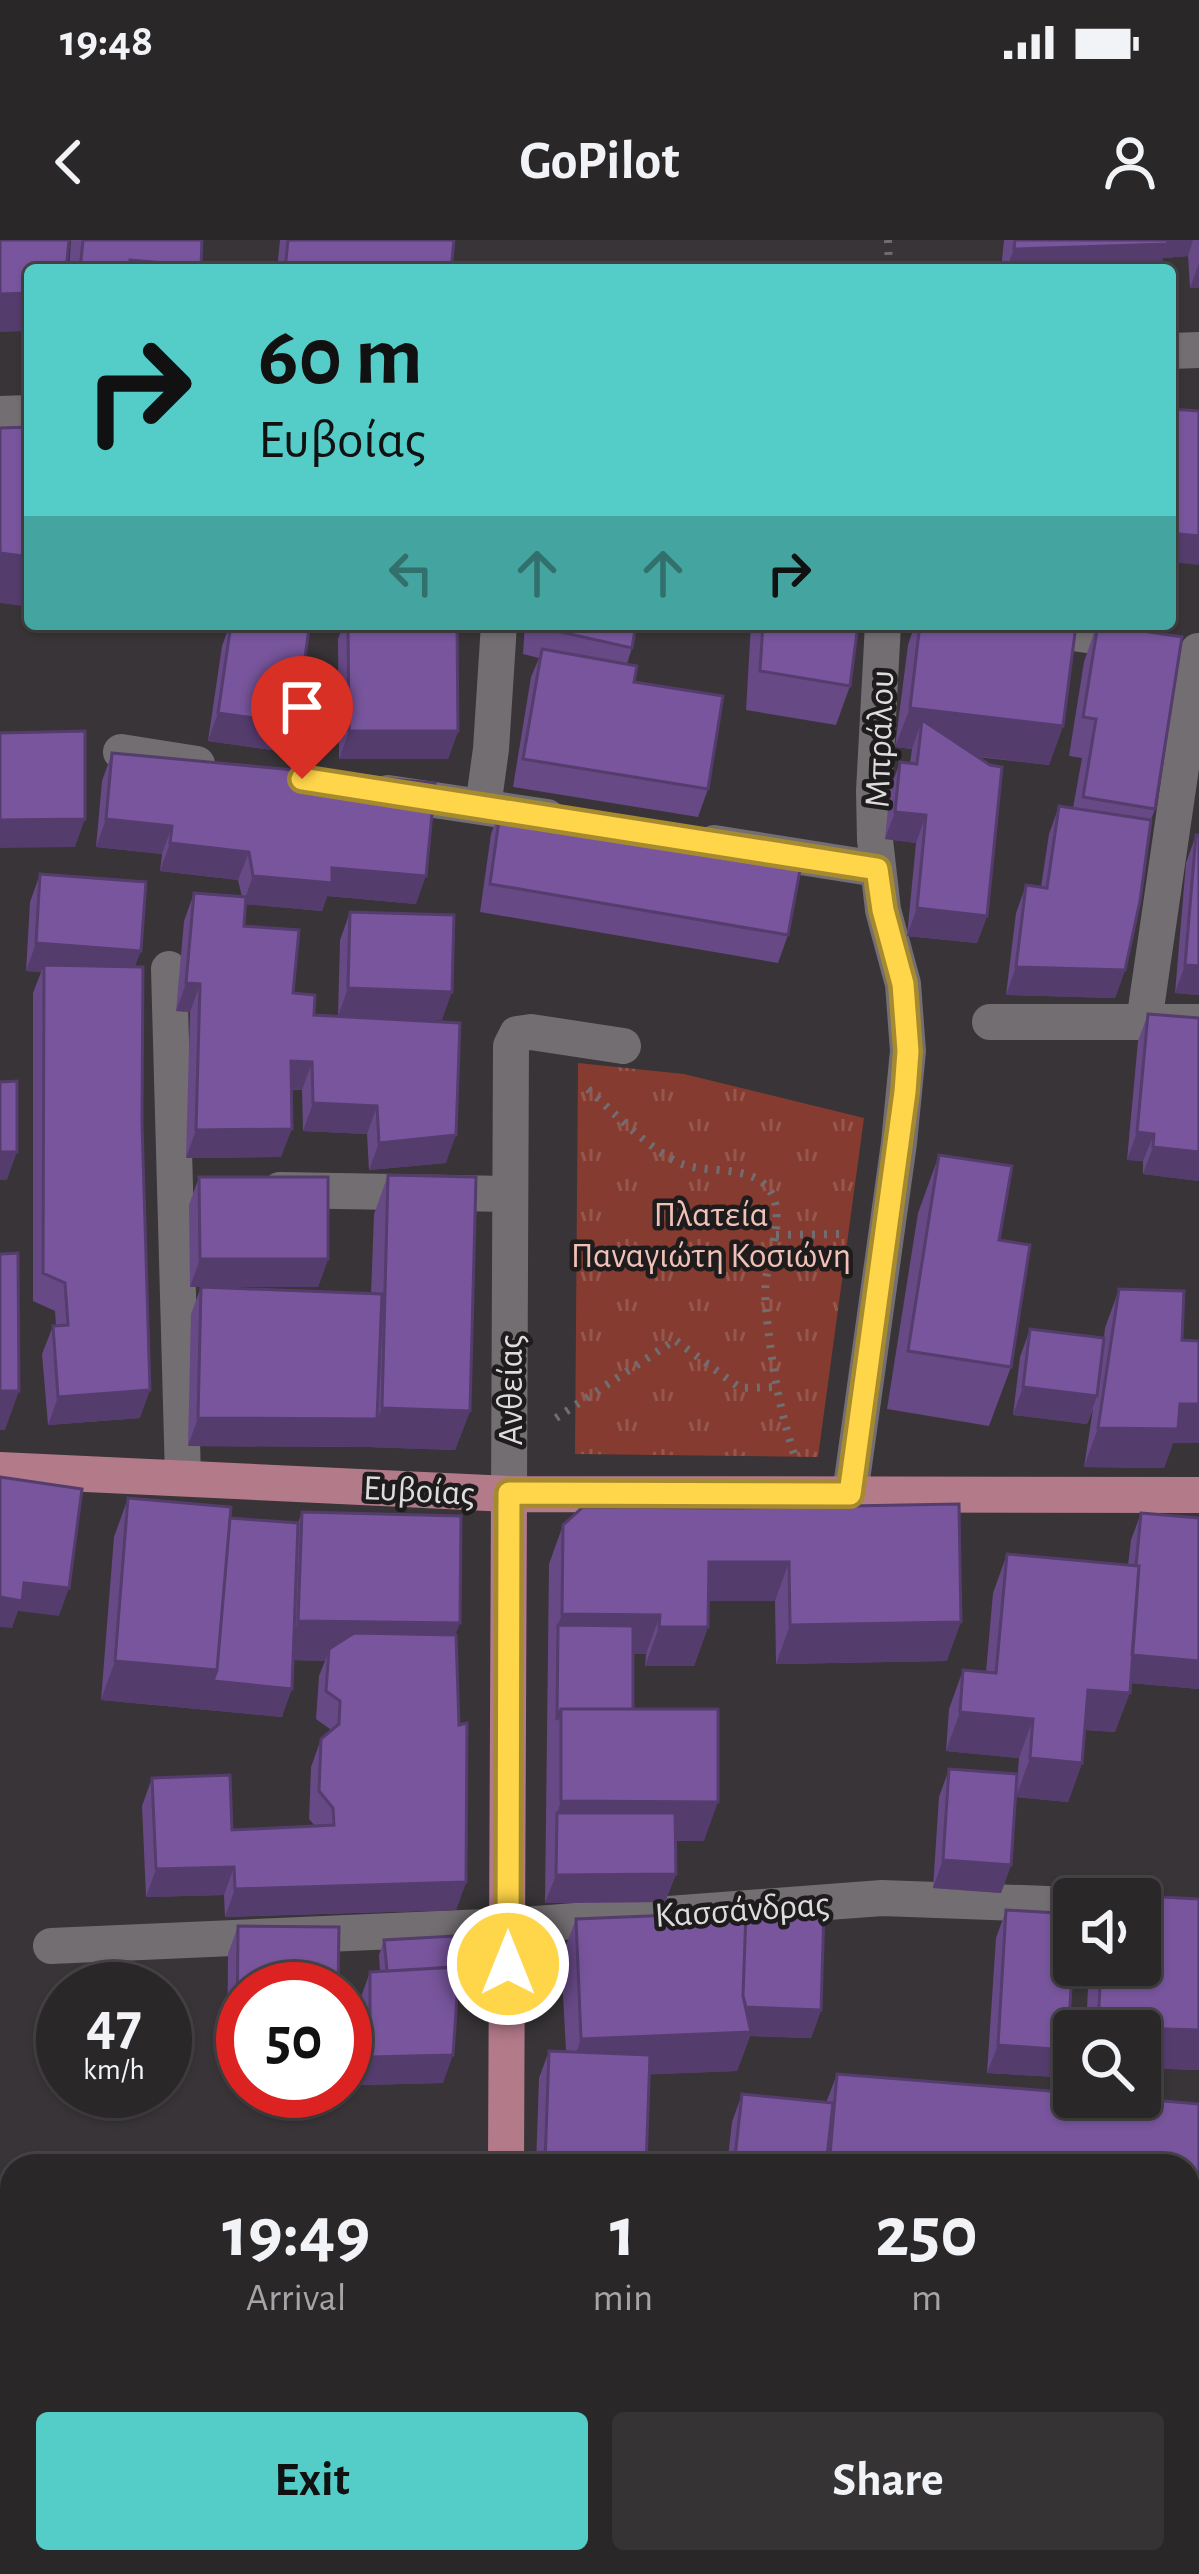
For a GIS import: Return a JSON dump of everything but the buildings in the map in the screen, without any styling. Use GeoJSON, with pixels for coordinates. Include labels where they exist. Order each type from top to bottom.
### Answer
{"type":"FeatureCollection","features":[{"type":"Feature","properties":{"kind":"main road","name":"Ευβοίας"},"geometry":{"type":"LineString","coordinates":[[0,1470],[509,1493],[1199,1495]]}},
{"type":"Feature","properties":{"kind":"main road","name":"Ανθείας"},"geometry":{"type":"LineString","coordinates":[[506,2154],[509,1493]]}},
{"type":"Feature","properties":{"kind":"street"},"geometry":{"type":"LineString","coordinates":[[483,807],[499,630]]}},
{"type":"Feature","properties":{"kind":"street","name":"Μπράλου"},"geometry":{"type":"LineString","coordinates":[[850,1494],[908,1051],[903,984],[877,869],[874,791],[883,630]]}},
{"type":"Feature","properties":{"kind":"street"},"geometry":{"type":"LineString","coordinates":[[1052,630],[1199,651],[1144,1022]]}},
{"type":"Feature","properties":{"kind":"street"},"geometry":{"type":"LineString","coordinates":[[121,752],[234,769]]}},
{"type":"Feature","properties":{"kind":"street"},"geometry":{"type":"LineString","coordinates":[[347,786],[576,821]]}},
{"type":"Feature","properties":{"kind":"street"},"geometry":{"type":"LineString","coordinates":[[692,840],[877,869]]}},
{"type":"Feature","properties":{"kind":"street"},"geometry":{"type":"LineString","coordinates":[[169,969],[187,1189],[183,1478]]}},
{"type":"Feature","properties":{"kind":"street"},"geometry":{"type":"LineString","coordinates":[[990,1022],[1199,1022]]}},
{"type":"Feature","properties":{"kind":"street","name":"Ανθείας"},"geometry":{"type":"LineString","coordinates":[[509,1493],[511,1046],[518,1034],[531,1032],[623,1046]]}},
{"type":"Feature","properties":{"kind":"street"},"geometry":{"type":"LineString","coordinates":[[246,1190],[509,1194]]}},
{"type":"Feature","properties":{"kind":"street","name":"Κασσάνδρας"},"geometry":{"type":"LineString","coordinates":[[51,1946],[508,1926],[882,1898],[1053,1904]]}},
{"type":"Feature","properties":{"kind":"path"},"geometry":{"type":"LineString","coordinates":[[578,1080],[670,1158],[687,1166],[749,1176],[772,1195],[776,1235],[765,1300],[775,1387],[807,1495]]}},
{"type":"Feature","properties":{"kind":"path"},"geometry":{"type":"LineString","coordinates":[[776,1235],[827,1233],[886,1239]]}},
{"type":"Feature","properties":{"kind":"path"},"geometry":{"type":"LineString","coordinates":[[509,1448],[675,1340],[740,1388],[775,1387]]}},
{"type":"Feature","properties":{"kind":"green space","name":"Πλατεία Παναγιώτη Κοσιώνη"},"geometry":{"type":"Polygon","coordinates":[[[578,1063],[684,1074],[864,1118],[818,1457],[575,1454],[578,1063]]]}},
{"type":"Feature","properties":{"kind":"route"},"geometry":{"type":"LineString","coordinates":[[302,779],[877,869],[903,984],[908,1051],[905,1092],[850,1494],[509,1493],[508,1964]]}}]}
